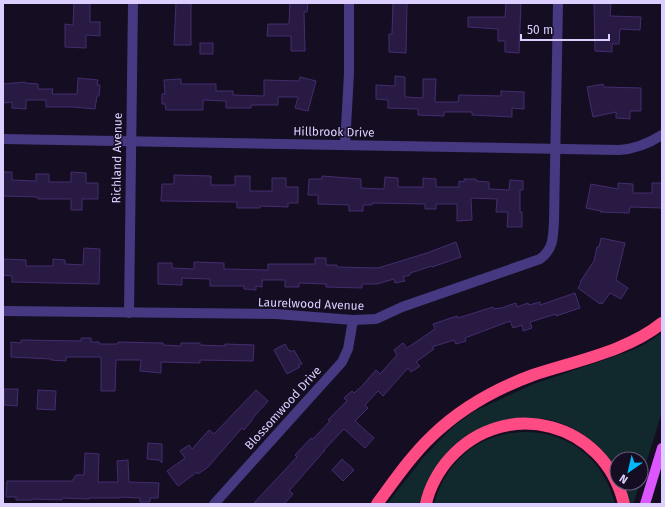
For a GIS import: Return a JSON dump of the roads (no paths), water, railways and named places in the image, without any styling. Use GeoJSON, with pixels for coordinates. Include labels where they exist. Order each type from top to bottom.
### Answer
{"type":"FeatureCollection","features":[{"type":"Feature","properties":{"kind":"highway"},"geometry":{"type":"LineString","coordinates":[[377,504],[431,436],[468,406],[507,386],[625,345],[648,333],[662,323]]}},
{"type":"Feature","properties":{"kind":"highway"},"geometry":{"type":"LineString","coordinates":[[426,504],[437,476],[457,450],[471,439],[486,431],[502,426],[520,424],[540,424],[565,432],[587,444],[601,458],[611,472],[624,504]]}},
{"type":"Feature","properties":{"kind":"main road"},"geometry":{"type":"LineString","coordinates":[[645,504],[662,448]]}},
{"type":"Feature","properties":{"kind":"street","name":"Richland Avenue"},"geometry":{"type":"LineString","coordinates":[[129,313],[130,141],[133,3]]}},
{"type":"Feature","properties":{"kind":"street"},"geometry":{"type":"LineString","coordinates":[[345,145],[349,3]]}},
{"type":"Feature","properties":{"kind":"street","name":"Laurelwood Avenue"},"geometry":{"type":"LineString","coordinates":[[3,311],[276,314],[352,320],[376,319],[402,307],[540,259],[545,255],[552,244],[554,221],[558,3]]}},
{"type":"Feature","properties":{"kind":"street","name":"Hillbrook Drive"},"geometry":{"type":"LineString","coordinates":[[3,139],[630,149],[651,143],[662,135]]}},
{"type":"Feature","properties":{"kind":"street","name":"Blossomwood Drive"},"geometry":{"type":"LineString","coordinates":[[214,504],[342,362],[348,349],[352,320]]}}]}
